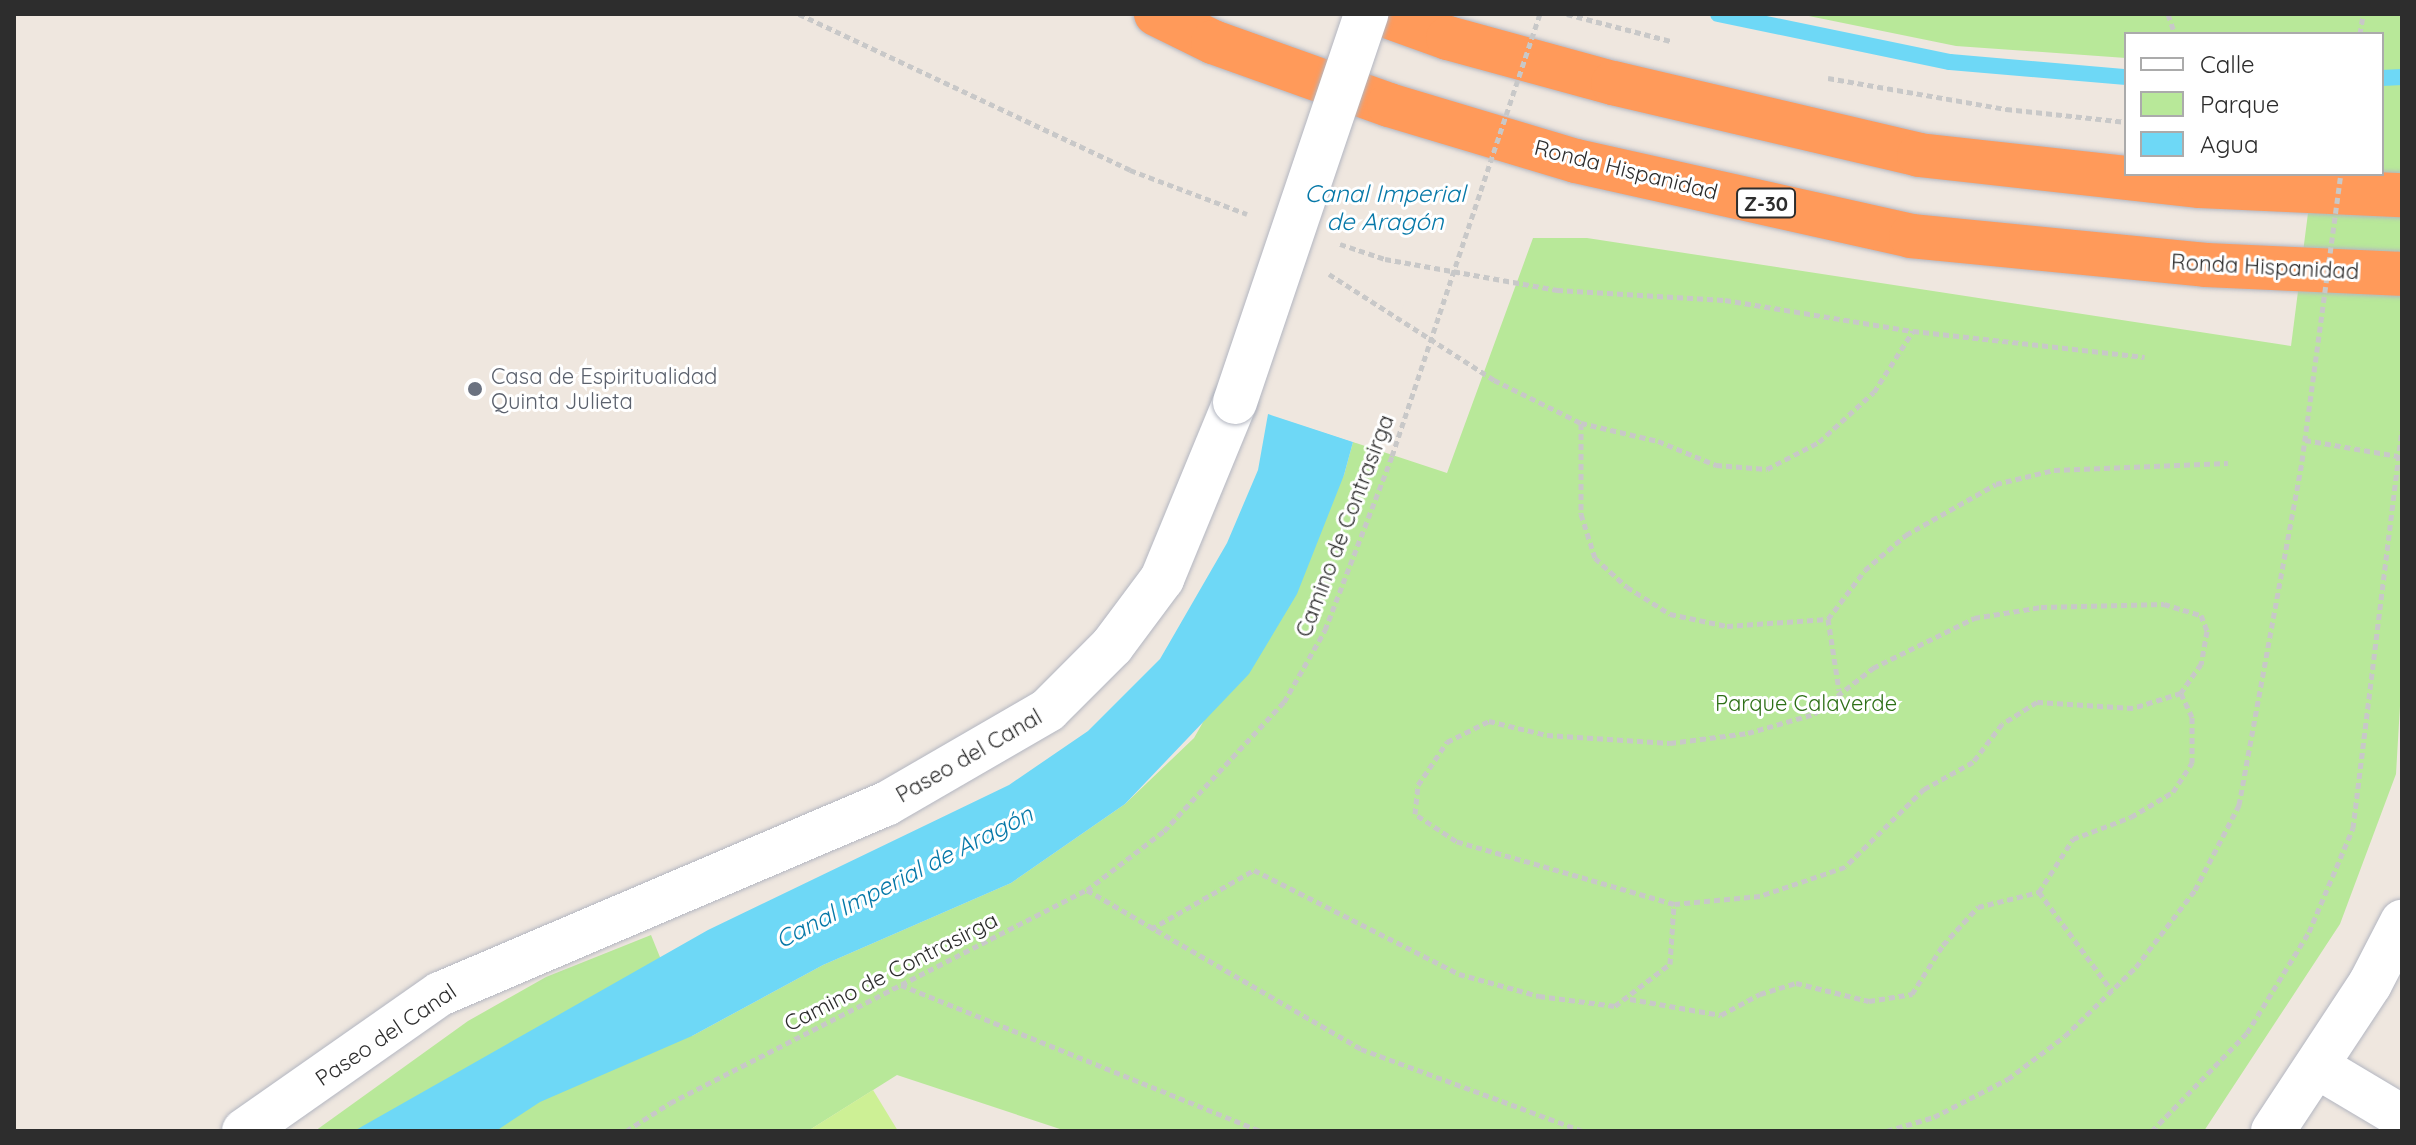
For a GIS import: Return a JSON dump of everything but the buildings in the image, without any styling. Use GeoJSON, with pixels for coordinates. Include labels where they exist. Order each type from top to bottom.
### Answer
{"type":"FeatureCollection","features":[{"type":"Feature","properties":{"kind":"highway","name":"Ronda Hispanidad"},"geometry":{"type":"LineString","coordinates":[[1156,14],[1213,42],[1389,105],[1576,161],[1911,236],[2206,265],[2402,274]]}},
{"type":"Feature","properties":{"kind":"highway"},"geometry":{"type":"LineString","coordinates":[[1381,14],[1448,38],[1613,83],[1919,155],[2200,186],[2402,195]]}},
{"type":"Feature","properties":{"kind":"street","name":"Paseo del Canal"},"geometry":{"type":"LineString","coordinates":[[244,1131],[440,994],[886,804],[1048,710],[1095,665],[1162,579],[1235,402],[1366,14]]}},
{"type":"Feature","properties":{"kind":"street"},"geometry":{"type":"LineString","coordinates":[[2273,1131],[2318,1067],[2402,922]]}},
{"type":"Feature","properties":{"kind":"street"},"geometry":{"type":"LineString","coordinates":[[2318,1067],[2402,1117]]}},
{"type":"Feature","properties":{"kind":"path"},"geometry":{"type":"LineString","coordinates":[[799,14],[1130,170],[1253,216]]}},
{"type":"Feature","properties":{"kind":"path","name":"Camino de Contrasirga"},"geometry":{"type":"LineString","coordinates":[[626,1131],[900,984],[1087,890],[1164,831],[1284,702],[1325,630],[1392,456],[1540,14]]}},
{"type":"Feature","properties":{"kind":"path"},"geometry":{"type":"LineString","coordinates":[[1567,14],[1675,42]]}},
{"type":"Feature","properties":{"kind":"path"},"geometry":{"type":"LineString","coordinates":[[1813,75],[2006,109],[2124,122]]}},
{"type":"Feature","properties":{"kind":"path"},"geometry":{"type":"LineString","coordinates":[[1887,1131],[1934,1117],[2008,1079],[2112,991],[2195,890],[2239,805],[2302,461],[2341,176]]}},
{"type":"Feature","properties":{"kind":"path"},"geometry":{"type":"LineString","coordinates":[[1224,206],[1250,223]]}},
{"type":"Feature","properties":{"kind":"path"},"geometry":{"type":"LineString","coordinates":[[1327,240],[1385,259],[1557,290],[1725,300],[1913,331],[2145,357]]}},
{"type":"Feature","properties":{"kind":"path"},"geometry":{"type":"LineString","coordinates":[[1327,272],[1494,380],[1581,423],[1658,441],[1716,465],[1767,469],[1819,442],[1874,392],[1913,331]]}},
{"type":"Feature","properties":{"kind":"path"},"geometry":{"type":"LineString","coordinates":[[1581,423],[1581,514],[1595,558],[1627,587],[1670,614],[1727,626],[1828,619]]}},
{"type":"Feature","properties":{"kind":"path"},"geometry":{"type":"LineString","coordinates":[[2152,1131],[2247,1033],[2309,932],[2353,828],[2402,430]]}},
{"type":"Feature","properties":{"kind":"path"},"geometry":{"type":"LineString","coordinates":[[2305,440],[2398,456]]}},
{"type":"Feature","properties":{"kind":"path"},"geometry":{"type":"LineString","coordinates":[[1839,690],[1828,619],[1865,570],[1906,535],[1996,484],[2054,470],[2228,463]]}},
{"type":"Feature","properties":{"kind":"path"},"geometry":{"type":"LineString","coordinates":[[2164,604],[2201,615],[2207,631],[2201,664],[2181,693],[2133,708],[2037,702],[2002,724],[1973,762],[1924,789],[1845,867],[1760,896],[1674,904],[1456,841],[1415,814],[1418,785],[1447,742],[1489,721],[1547,735],[1670,743],[1748,733],[1814,714],[1839,690],[1974,618],[2041,607],[2164,604]]}},
{"type":"Feature","properties":{"kind":"path"},"geometry":{"type":"LineString","coordinates":[[1629,999],[1721,1015],[1760,994],[1796,983],[1869,1001],[1912,994],[1943,945],[1978,907],[2039,892],[2073,839],[2131,817],[2173,792],[2192,763],[2192,717],[2181,693]]}},
{"type":"Feature","properties":{"kind":"path"},"geometry":{"type":"LineString","coordinates":[[1151,929],[1254,870],[1459,974],[1539,996],[1615,1006],[1629,999],[1670,964],[1674,904]]}},
{"type":"Feature","properties":{"kind":"path"},"geometry":{"type":"LineString","coordinates":[[1087,890],[1361,1049],[1583,1131]]}},
{"type":"Feature","properties":{"kind":"path"},"geometry":{"type":"LineString","coordinates":[[2039,892],[2112,991]]}},
{"type":"Feature","properties":{"kind":"path"},"geometry":{"type":"LineString","coordinates":[[900,984],[1261,1131]]}},
{"type":"Feature","properties":{"kind":"green space","name":"Parque Calaverde"},"geometry":{"type":"Polygon","coordinates":[[[1799,14],[2402,14],[2402,672],[2396,774],[2340,924],[2204,1131],[1066,1131],[897,1075],[808,1131],[315,1131],[468,1021],[546,977],[651,935],[692,1036],[823,965],[1011,883],[1125,804],[1194,738],[1344,475],[1353,442],[1447,473],[1533,238],[1587,238],[2291,346],[2313,176],[2384,176],[2384,32],[2124,32],[2124,58],[1956,46],[1799,14]]]}},
{"type":"Feature","properties":{"kind":"green space"},"geometry":{"type":"Polygon","coordinates":[[[873,1090],[898,1131],[808,1131],[819,1124],[873,1090]]]}},
{"type":"Feature","properties":{"kind":"water","name":"Canal Imperial de Aragón"},"geometry":{"type":"Polygon","coordinates":[[[1268,414],[1353,442],[1344,475],[1297,594],[1249,674],[1125,804],[1011,883],[823,965],[692,1036],[540,1102],[496,1131],[354,1131],[708,930],[1009,785],[1088,731],[1160,659],[1227,543],[1258,470],[1268,414]]]}},
{"type":"Feature","properties":{"kind":"pier"},"geometry":{"type":"Polygon","coordinates":[[[1398,14],[1501,14],[1357,443],[1264,412],[1398,14]]]}},
{"type":"Feature","properties":{"kind":"waterway"},"geometry":{"type":"LineString","coordinates":[[1718,14],[1950,62],[2124,77]]}},
{"type":"Feature","properties":{"kind":"waterway"},"geometry":{"type":"LineString","coordinates":[[2384,78],[2402,77]]}},
{"type":"Feature","properties":{"kind":"place","name":"Casa de Espiritualidad Quinta Julieta"},"geometry":{"type":"Point","coordinates":[475,389]}}]}
